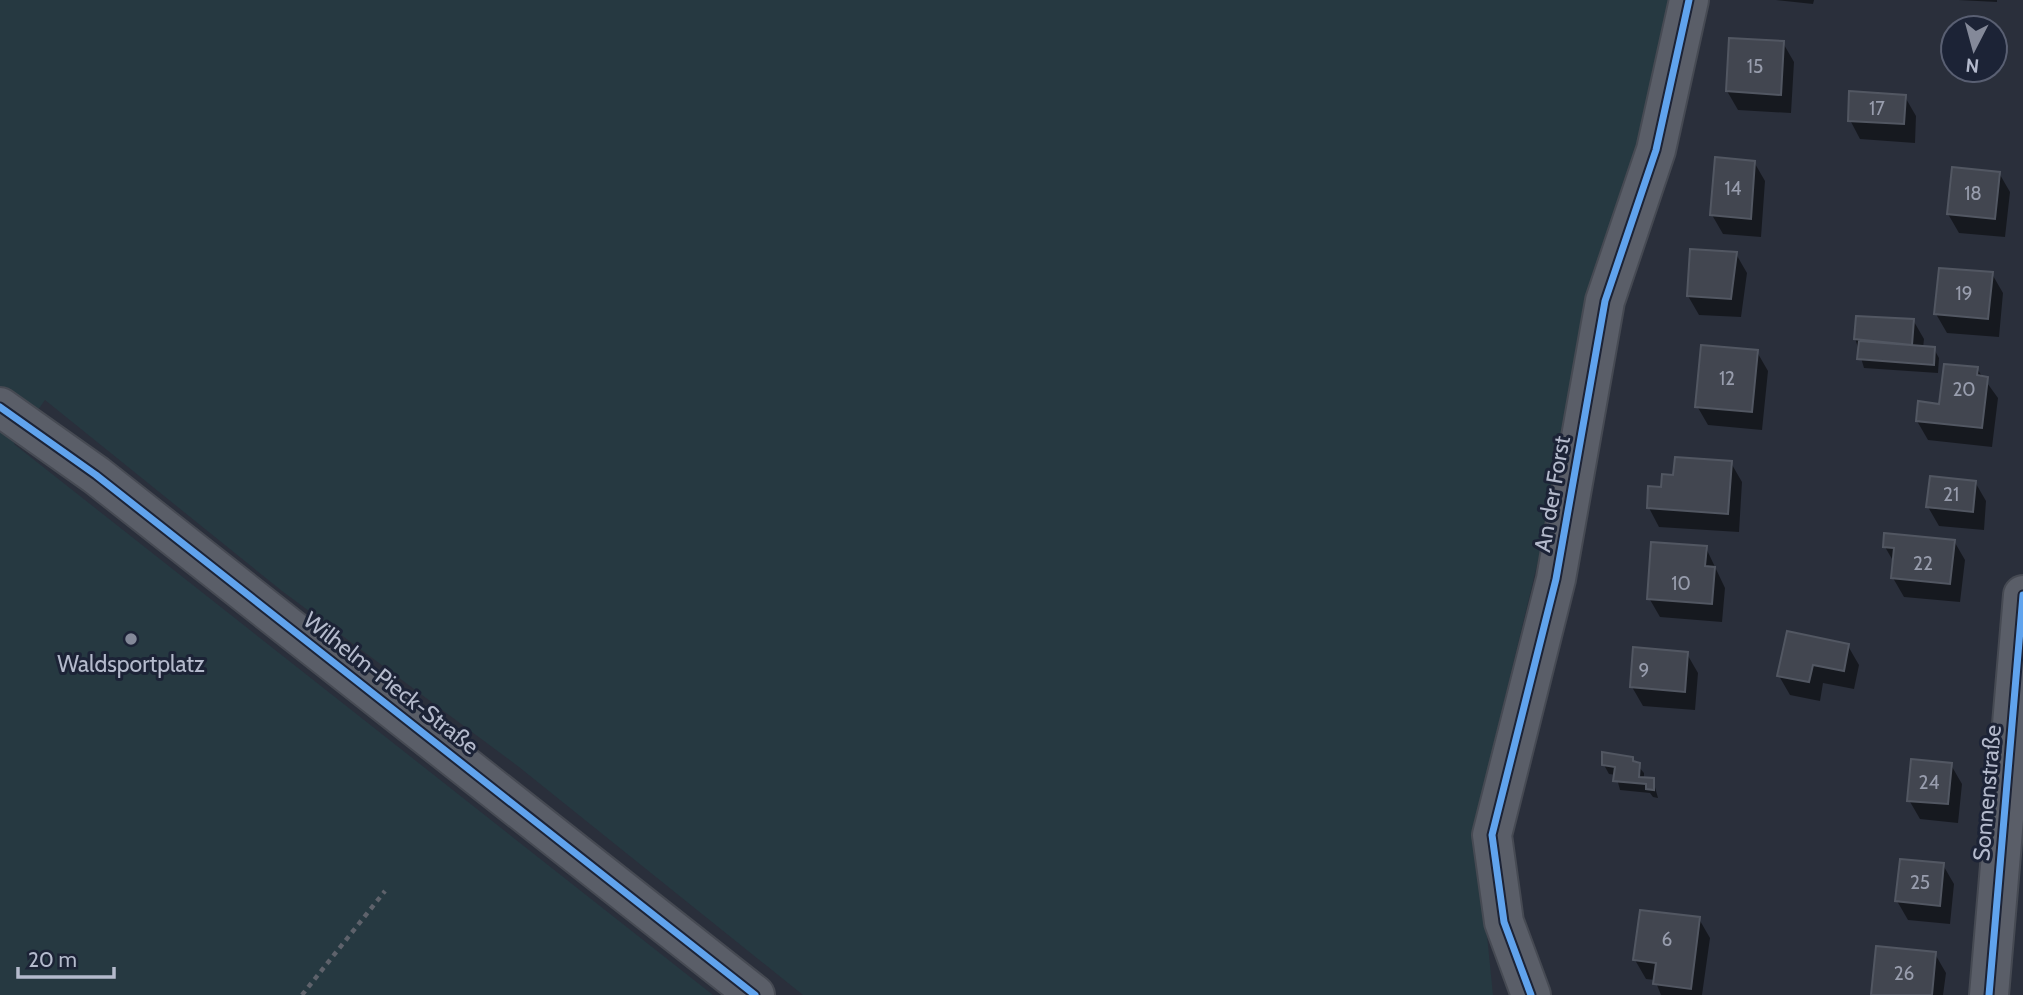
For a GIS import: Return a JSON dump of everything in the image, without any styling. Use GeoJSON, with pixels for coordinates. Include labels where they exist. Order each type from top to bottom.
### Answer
{"type":"FeatureCollection","features":[{"type":"Feature","properties":{"kind":"street","name":"An der Forst"},"geometry":{"type":"LineString","coordinates":[[1531,995],[1504,922],[1492,835],[1556,579],[1605,301],[1656,150],[1689,0]]}},
{"type":"Feature","properties":{"kind":"street","name":"Wilhelm-Pieck-Straße"},"geometry":{"type":"LineString","coordinates":[[0,407],[96,475],[755,995]]}},
{"type":"Feature","properties":{"kind":"street","name":"Sonnenstraße"},"geometry":{"type":"LineString","coordinates":[[1989,995],[2023,595]]}},
{"type":"Feature","properties":{"kind":"path"},"geometry":{"type":"LineString","coordinates":[[302,995],[385,891]]}},
{"type":"Feature","properties":{"kind":"shaded area"},"geometry":{"type":"Polygon","coordinates":[[[0,0],[1674,0],[1493,747],[1477,836],[1493,995],[803,995],[519,767],[282,591],[45,400],[14,444],[713,995],[0,995],[0,0]]]}},
{"type":"Feature","properties":{"kind":"building"},"geometry":{"type":"Polygon","coordinates":[[[1729,38],[1784,41],[1781,95],[1726,91],[1729,38]]]}},
{"type":"Feature","properties":{"kind":"building"},"geometry":{"type":"Polygon","coordinates":[[[1849,91],[1906,95],[1904,124],[1848,121],[1849,91]]]}},
{"type":"Feature","properties":{"kind":"building"},"geometry":{"type":"Polygon","coordinates":[[[1715,157],[1755,161],[1751,219],[1710,215],[1715,157]]]}},
{"type":"Feature","properties":{"kind":"building"},"geometry":{"type":"Polygon","coordinates":[[[1952,167],[2000,172],[1995,219],[1947,214],[1952,167]]]}},
{"type":"Feature","properties":{"kind":"building"},"geometry":{"type":"Polygon","coordinates":[[[1690,249],[1737,252],[1731,299],[1687,296],[1690,249]]]}},
{"type":"Feature","properties":{"kind":"building"},"geometry":{"type":"Polygon","coordinates":[[[1939,268],[1993,272],[1988,319],[1934,314],[1939,268]]]}},
{"type":"Feature","properties":{"kind":"building"},"geometry":{"type":"Polygon","coordinates":[[[1856,316],[1914,319],[1912,345],[1854,339],[1856,316]]]}},
{"type":"Feature","properties":{"kind":"building"},"geometry":{"type":"Polygon","coordinates":[[[1859,341],[1935,347],[1934,365],[1857,359],[1859,341]]]}},
{"type":"Feature","properties":{"kind":"building"},"geometry":{"type":"Polygon","coordinates":[[[1701,345],[1758,350],[1752,412],[1695,407],[1701,345]]]}},
{"type":"Feature","properties":{"kind":"building"},"geometry":{"type":"Polygon","coordinates":[[[1944,364],[1978,367],[1977,375],[1988,377],[1982,428],[1916,421],[1918,401],[1939,404],[1944,364]]]}},
{"type":"Feature","properties":{"kind":"building"},"geometry":{"type":"Polygon","coordinates":[[[1675,457],[1732,461],[1728,514],[1647,508],[1648,486],[1661,487],[1662,474],[1673,475],[1675,457]]]}},
{"type":"Feature","properties":{"kind":"building"},"geometry":{"type":"Polygon","coordinates":[[[1930,476],[1976,481],[1973,512],[1926,507],[1930,476]]]}},
{"type":"Feature","properties":{"kind":"building"},"geometry":{"type":"Polygon","coordinates":[[[1884,533],[1955,540],[1950,584],[1891,578],[1894,548],[1883,547],[1884,533]]]}},
{"type":"Feature","properties":{"kind":"building"},"geometry":{"type":"Polygon","coordinates":[[[1651,542],[1707,546],[1705,566],[1715,567],[1712,604],[1647,599],[1651,542]]]}},
{"type":"Feature","properties":{"kind":"building"},"geometry":{"type":"Polygon","coordinates":[[[1787,631],[1849,644],[1844,671],[1813,665],[1809,682],[1777,676],[1787,631]]]}},
{"type":"Feature","properties":{"kind":"building"},"geometry":{"type":"Polygon","coordinates":[[[1633,647],[1688,652],[1685,692],[1630,687],[1633,647]]]}},
{"type":"Feature","properties":{"kind":"building"},"geometry":{"type":"Polygon","coordinates":[[[1602,752],[1633,757],[1633,761],[1640,763],[1639,777],[1654,778],[1654,790],[1646,789],[1646,784],[1613,781],[1615,767],[1602,765],[1602,752]]]}},
{"type":"Feature","properties":{"kind":"building"},"geometry":{"type":"Polygon","coordinates":[[[1911,759],[1952,763],[1948,804],[1907,801],[1911,759]]]}},
{"type":"Feature","properties":{"kind":"building"},"geometry":{"type":"Polygon","coordinates":[[[1900,859],[1944,863],[1940,906],[1895,901],[1900,859]]]}},
{"type":"Feature","properties":{"kind":"building"},"geometry":{"type":"Polygon","coordinates":[[[1640,910],[1700,917],[1691,989],[1653,984],[1656,963],[1633,960],[1640,910]]]}},
{"type":"Feature","properties":{"kind":"building"},"geometry":{"type":"Polygon","coordinates":[[[1876,946],[1936,952],[1932,995],[1871,995],[1876,946]]]}},
{"type":"Feature","properties":{"kind":"cycle path"},"geometry":{"type":"LineString","coordinates":[[1531,995],[1504,922],[1492,835],[1556,579],[1605,301],[1656,150],[1689,0]]}},
{"type":"Feature","properties":{"kind":"cycle path"},"geometry":{"type":"LineString","coordinates":[[0,407],[96,475],[755,995]]}},
{"type":"Feature","properties":{"kind":"cycle path"},"geometry":{"type":"LineString","coordinates":[[1989,995],[2023,595]]}},
{"type":"Feature","properties":{"kind":"place","name":"Waldsportplatz"},"geometry":{"type":"Point","coordinates":[131,639]}}]}
